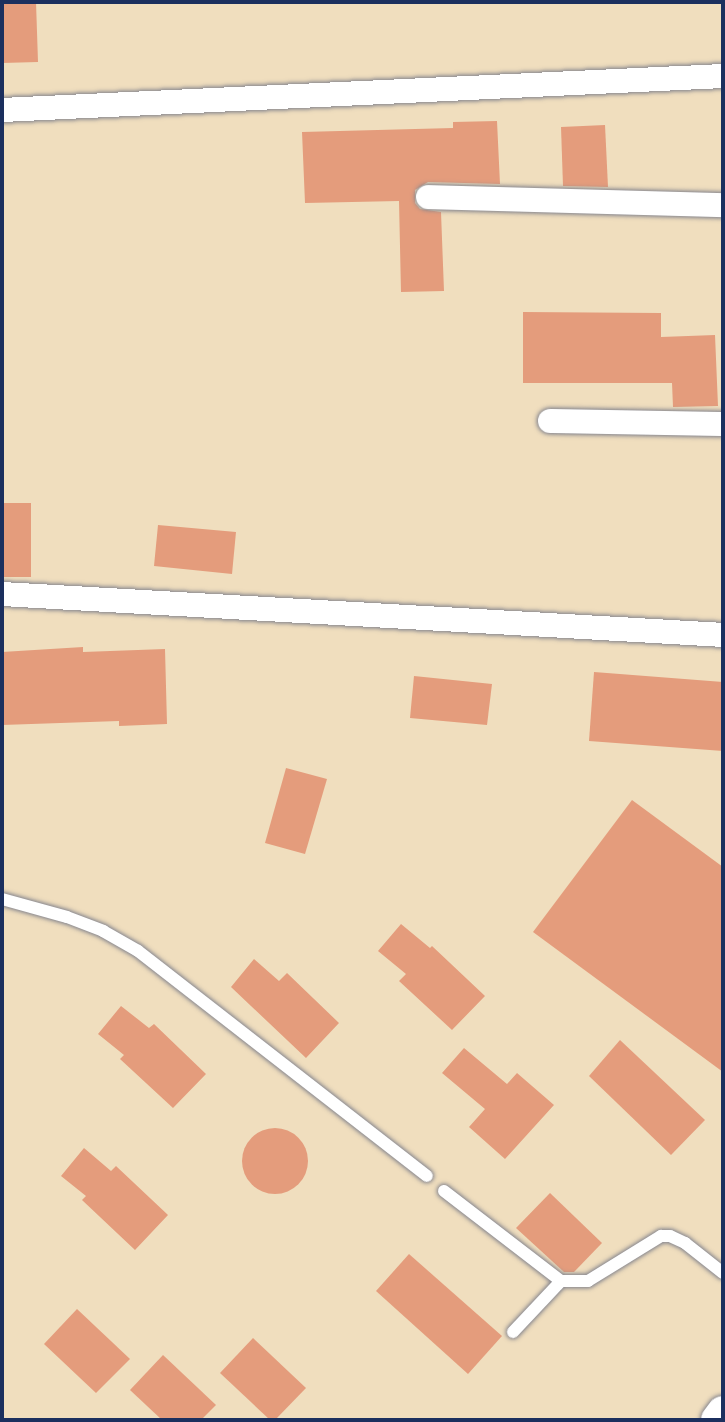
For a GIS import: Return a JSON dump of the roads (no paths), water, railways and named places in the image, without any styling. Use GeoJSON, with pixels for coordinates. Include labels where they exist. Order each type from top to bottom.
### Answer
{"type":"FeatureCollection","features":[{"type":"Feature","properties":{"kind":"street"},"geometry":{"type":"LineString","coordinates":[[2,110],[723,76]]}},
{"type":"Feature","properties":{"kind":"street"},"geometry":{"type":"LineString","coordinates":[[428,197],[723,205]]}},
{"type":"Feature","properties":{"kind":"street"},"geometry":{"type":"LineString","coordinates":[[550,421],[723,424]]}},
{"type":"Feature","properties":{"kind":"street"},"geometry":{"type":"LineString","coordinates":[[2,594],[723,635]]}},
{"type":"Feature","properties":{"kind":"street"},"geometry":{"type":"LineString","coordinates":[[717,1420],[723,1412]]}},
{"type":"Feature","properties":{"kind":"lane"},"geometry":{"type":"LineString","coordinates":[[2,899],[67,917],[103,931],[138,951],[427,1176]]}},
{"type":"Feature","properties":{"kind":"lane"},"geometry":{"type":"LineString","coordinates":[[444,1191],[561,1281],[588,1281],[661,1236],[670,1236],[685,1243],[723,1273]]}},
{"type":"Feature","properties":{"kind":"lane"},"geometry":{"type":"LineString","coordinates":[[513,1332],[561,1281]]}}]}
